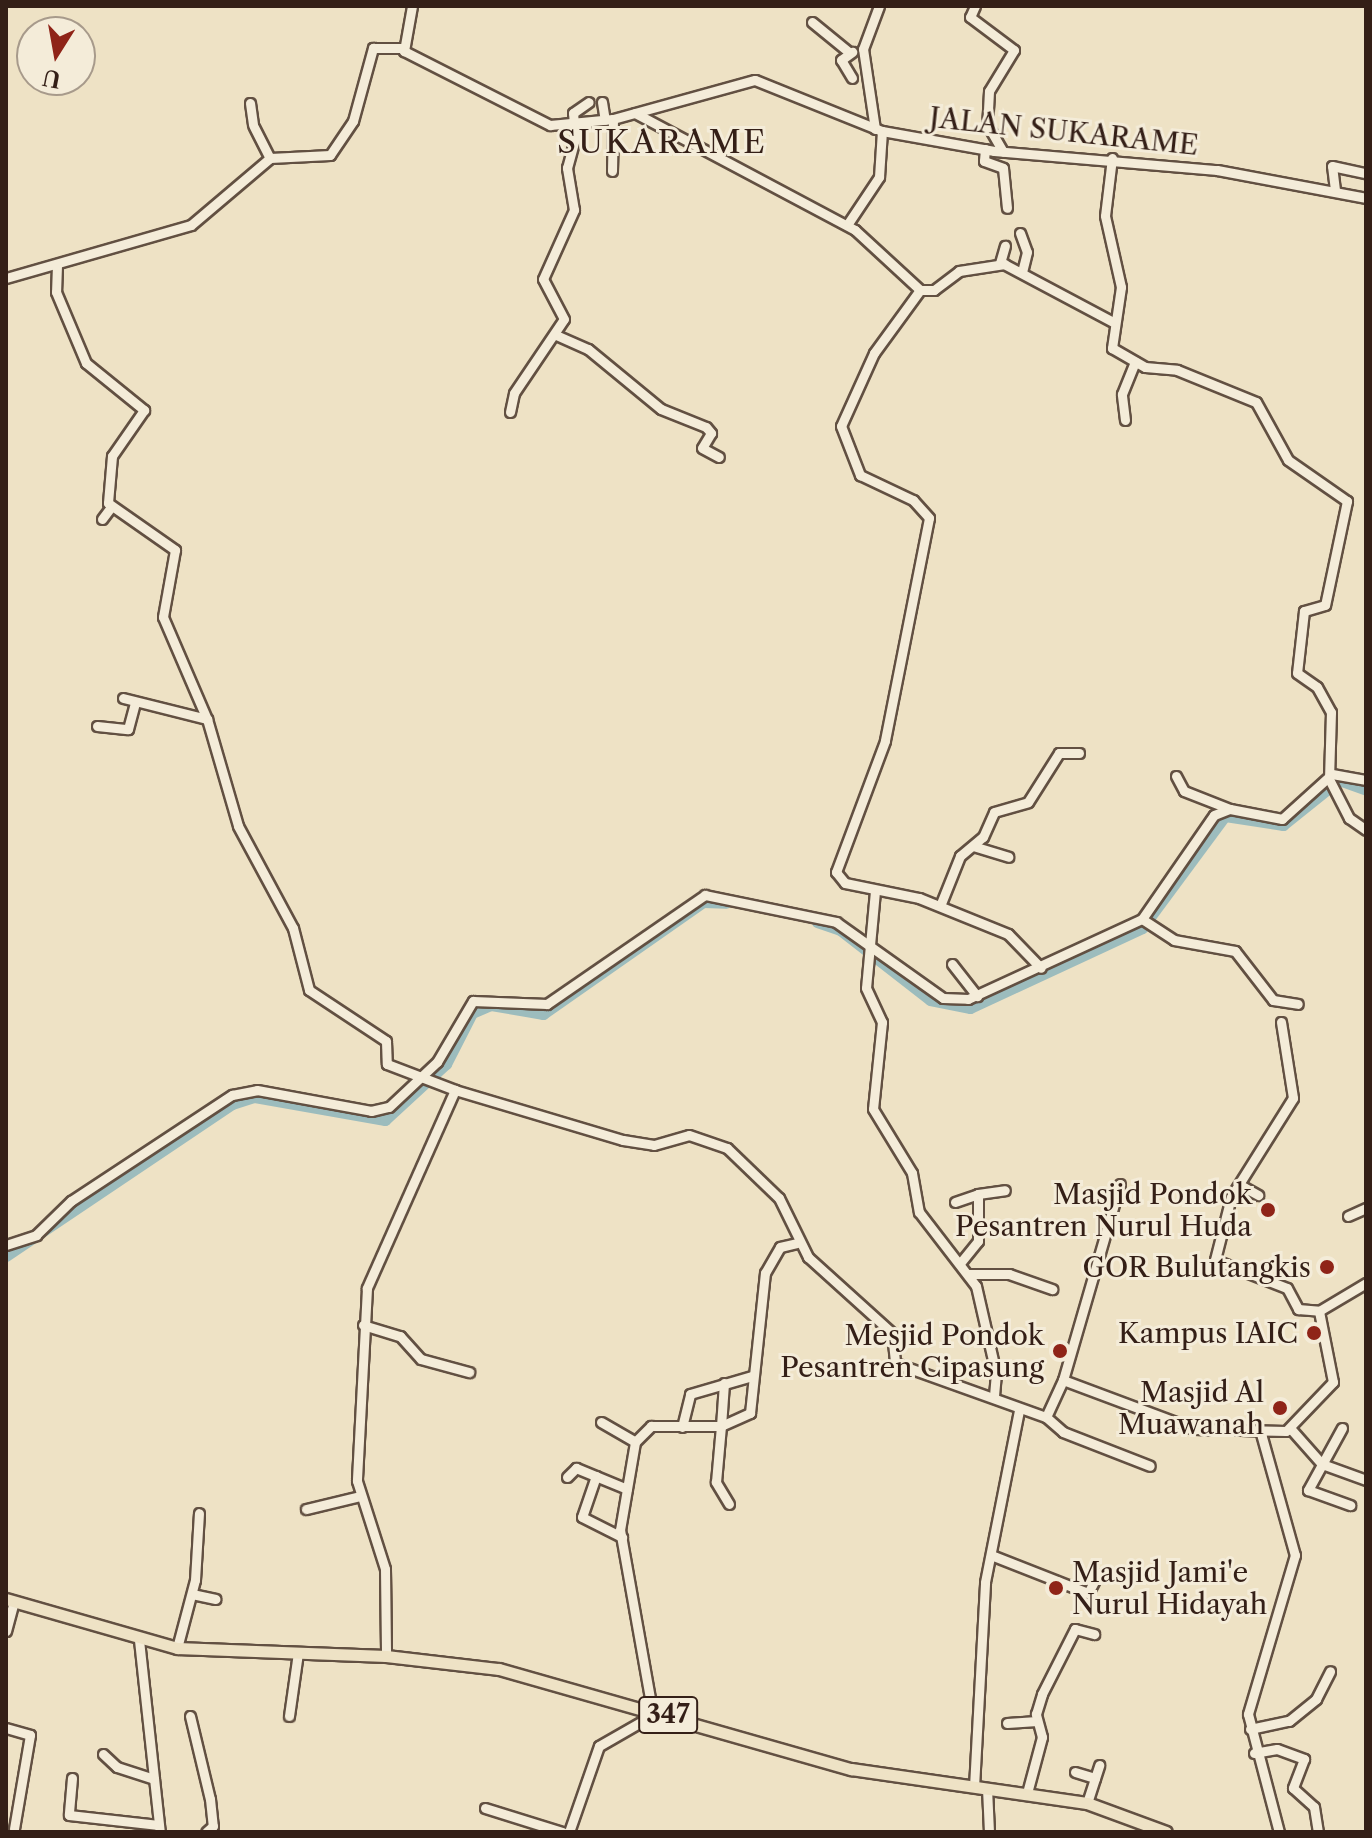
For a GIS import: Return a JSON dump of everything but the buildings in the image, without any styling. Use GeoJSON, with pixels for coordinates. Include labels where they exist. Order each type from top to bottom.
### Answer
{"type":"FeatureCollection","features":[{"type":"Feature","properties":{"kind":"main road","name":"347"},"geometry":{"type":"LineString","coordinates":[[10,1600],[143,1641],[177,1648],[386,1656],[499,1669],[653,1710],[851,1769],[1087,1803],[1162,1831]]}},
{"type":"Feature","properties":{"kind":"street"},"geometry":{"type":"LineString","coordinates":[[6,278],[191,225],[270,158],[325,156],[338,148],[348,135],[369,55],[377,47],[401,48],[412,6]]}},
{"type":"Feature","properties":{"kind":"street"},"geometry":{"type":"LineString","coordinates":[[847,225],[879,177],[879,130],[863,49],[879,6]]}},
{"type":"Feature","properties":{"kind":"street"},"geometry":{"type":"LineString","coordinates":[[975,6],[970,17],[1014,50],[988,97],[987,124],[1003,152]]}},
{"type":"Feature","properties":{"kind":"street"},"geometry":{"type":"LineString","coordinates":[[812,22],[850,53]]}},
{"type":"Feature","properties":{"kind":"street","name":"JALAN SUKARAME"},"geometry":{"type":"LineString","coordinates":[[401,48],[533,120],[576,124],[609,120],[755,80],[879,130],[1003,152],[1112,158],[1335,190],[1366,198]]}},
{"type":"Feature","properties":{"kind":"street"},"geometry":{"type":"LineString","coordinates":[[852,78],[841,60],[863,49]]}},
{"type":"Feature","properties":{"kind":"street"},"geometry":{"type":"LineString","coordinates":[[510,412],[514,393],[556,335],[564,316],[544,275],[575,208],[567,168],[576,124],[573,113],[589,102]]}},
{"type":"Feature","properties":{"kind":"street"},"geometry":{"type":"LineString","coordinates":[[602,102],[609,120],[612,171]]}},
{"type":"Feature","properties":{"kind":"street"},"geometry":{"type":"LineString","coordinates":[[250,103],[254,126],[270,158]]}},
{"type":"Feature","properties":{"kind":"street"},"geometry":{"type":"LineString","coordinates":[[635,113],[847,225],[920,290],[934,290],[959,271],[1000,263],[1113,322]]}},
{"type":"Feature","properties":{"kind":"street"},"geometry":{"type":"LineString","coordinates":[[985,149],[984,161],[1003,168],[1007,208]]}},
{"type":"Feature","properties":{"kind":"street"},"geometry":{"type":"LineString","coordinates":[[1112,158],[1105,216],[1121,287],[1113,322],[1112,348],[1135,362],[1177,370],[1256,402],[1288,460],[1347,501],[1325,605],[1304,611],[1297,673],[1317,687],[1331,712],[1331,782],[1349,818],[1366,830]]}},
{"type":"Feature","properties":{"kind":"street"},"geometry":{"type":"LineString","coordinates":[[1335,190],[1332,166],[1366,173]]}},
{"type":"Feature","properties":{"kind":"street"},"geometry":{"type":"LineString","coordinates":[[1020,233],[1027,251],[1022,272]]}},
{"type":"Feature","properties":{"kind":"street"},"geometry":{"type":"LineString","coordinates":[[1000,263],[1005,246]]}},
{"type":"Feature","properties":{"kind":"street"},"geometry":{"type":"LineString","coordinates":[[57,265],[56,292],[86,363],[144,410],[112,456],[111,507],[102,519]]}},
{"type":"Feature","properties":{"kind":"street"},"geometry":{"type":"LineString","coordinates":[[920,290],[874,353],[841,426],[860,475],[913,500],[929,518],[885,741],[836,872],[845,883],[940,906],[1008,934],[1041,968]]}},
{"type":"Feature","properties":{"kind":"street"},"geometry":{"type":"LineString","coordinates":[[556,335],[588,349],[661,409],[706,427],[711,432],[702,448],[719,457]]}},
{"type":"Feature","properties":{"kind":"street"},"geometry":{"type":"LineString","coordinates":[[1125,420],[1122,394],[1135,362]]}},
{"type":"Feature","properties":{"kind":"street"},"geometry":{"type":"LineString","coordinates":[[111,507],[175,550],[162,612],[207,719],[238,826],[289,918],[312,995],[386,1041],[387,1064],[455,1090],[645,1145],[709,1138],[779,1198],[797,1243],[892,1333],[895,1363],[994,1398],[1019,1411],[1046,1417],[1063,1432],[1150,1466]]}},
{"type":"Feature","properties":{"kind":"street"},"geometry":{"type":"LineString","coordinates":[[123,698],[207,719]]}},
{"type":"Feature","properties":{"kind":"street"},"geometry":{"type":"LineString","coordinates":[[97,726],[128,729],[135,702]]}},
{"type":"Feature","properties":{"kind":"street"},"geometry":{"type":"LineString","coordinates":[[940,906],[960,856],[973,846],[994,812],[1028,802],[1058,753],[1079,753]]}},
{"type":"Feature","properties":{"kind":"street"},"geometry":{"type":"LineString","coordinates":[[1176,776],[1184,791],[1230,809],[1282,819],[1331,782],[1366,780]]}},
{"type":"Feature","properties":{"kind":"street"},"geometry":{"type":"LineString","coordinates":[[6,1245],[36,1235],[60,1217],[79,1195],[232,1095],[269,1091],[380,1110],[422,1078],[473,1001],[547,1004],[705,895],[723,893],[738,905],[808,920],[836,922],[943,998],[977,996],[1145,922],[1209,820],[1230,809]]}},
{"type":"Feature","properties":{"kind":"street"},"geometry":{"type":"LineString","coordinates":[[973,846],[1008,857]]}},
{"type":"Feature","properties":{"kind":"street"},"geometry":{"type":"LineString","coordinates":[[875,891],[867,957],[867,997],[882,1018],[875,1115],[912,1173],[919,1212],[969,1274],[996,1373],[994,1398]]}},
{"type":"Feature","properties":{"kind":"street"},"geometry":{"type":"LineString","coordinates":[[1145,922],[1174,940],[1235,951],[1273,1000],[1298,1004]]}},
{"type":"Feature","properties":{"kind":"street"},"geometry":{"type":"LineString","coordinates":[[952,964],[977,996]]}},
{"type":"Feature","properties":{"kind":"street"},"geometry":{"type":"LineString","coordinates":[[1281,1022],[1293,1098],[1240,1185],[1215,1260],[1287,1288],[1298,1309],[1318,1314],[1366,1283]]}},
{"type":"Feature","properties":{"kind":"street"},"geometry":{"type":"LineString","coordinates":[[386,1656],[385,1569],[360,1496],[363,1325],[376,1259],[455,1090]]}},
{"type":"Feature","properties":{"kind":"street"},"geometry":{"type":"LineString","coordinates":[[1046,1417],[1063,1380],[1120,1184]]}},
{"type":"Feature","properties":{"kind":"street"},"geometry":{"type":"LineString","coordinates":[[1240,1185],[1258,1195]]}},
{"type":"Feature","properties":{"kind":"street"},"geometry":{"type":"LineString","coordinates":[[955,1202],[978,1194],[1005,1190]]}},
{"type":"Feature","properties":{"kind":"street"},"geometry":{"type":"LineString","coordinates":[[961,1262],[978,1241],[978,1194]]}},
{"type":"Feature","properties":{"kind":"street"},"geometry":{"type":"LineString","coordinates":[[1348,1216],[1366,1208]]}},
{"type":"Feature","properties":{"kind":"street"},"geometry":{"type":"LineString","coordinates":[[569,1832],[599,1746],[649,1720],[653,1710],[622,1537],[635,1442],[651,1426],[721,1426],[750,1413],[765,1273],[780,1247],[797,1243]]}},
{"type":"Feature","properties":{"kind":"street"},"geometry":{"type":"LineString","coordinates":[[969,1274],[1009,1274],[1052,1289]]}},
{"type":"Feature","properties":{"kind":"street"},"geometry":{"type":"LineString","coordinates":[[1063,1380],[1194,1429],[1290,1428],[1333,1382],[1318,1314]]}},
{"type":"Feature","properties":{"kind":"street"},"geometry":{"type":"LineString","coordinates":[[363,1325],[400,1336],[421,1359],[469,1372]]}},
{"type":"Feature","properties":{"kind":"street"},"geometry":{"type":"LineString","coordinates":[[682,1427],[690,1394],[752,1376]]}},
{"type":"Feature","properties":{"kind":"street"},"geometry":{"type":"LineString","coordinates":[[724,1383],[716,1482],[729,1504]]}},
{"type":"Feature","properties":{"kind":"street"},"geometry":{"type":"LineString","coordinates":[[974,1787],[973,1708],[991,1555],[1019,1411]]}},
{"type":"Feature","properties":{"kind":"street"},"geometry":{"type":"LineString","coordinates":[[601,1422],[635,1442]]}},
{"type":"Feature","properties":{"kind":"street"},"geometry":{"type":"LineString","coordinates":[[1290,1428],[1322,1464],[1366,1480]]}},
{"type":"Feature","properties":{"kind":"street"},"geometry":{"type":"LineString","coordinates":[[1342,1428],[1308,1490],[1350,1505]]}},
{"type":"Feature","properties":{"kind":"street"},"geometry":{"type":"LineString","coordinates":[[1260,1430],[1295,1555],[1256,1674],[1250,1729],[1254,1753],[1279,1832]]}},
{"type":"Feature","properties":{"kind":"street"},"geometry":{"type":"LineString","coordinates":[[1127,1472],[1134,1460]]}},
{"type":"Feature","properties":{"kind":"street"},"geometry":{"type":"LineString","coordinates":[[567,1477],[576,1468],[627,1489]]}},
{"type":"Feature","properties":{"kind":"street"},"geometry":{"type":"LineString","coordinates":[[596,1476],[582,1517],[622,1537]]}},
{"type":"Feature","properties":{"kind":"street"},"geometry":{"type":"LineString","coordinates":[[306,1509],[360,1496]]}},
{"type":"Feature","properties":{"kind":"street"},"geometry":{"type":"LineString","coordinates":[[177,1648],[192,1594],[199,1513]]}},
{"type":"Feature","properties":{"kind":"street"},"geometry":{"type":"LineString","coordinates":[[991,1555],[1088,1593],[1098,1574]]}},
{"type":"Feature","properties":{"kind":"street"},"geometry":{"type":"LineString","coordinates":[[192,1594],[215,1599]]}},
{"type":"Feature","properties":{"kind":"street"},"geometry":{"type":"LineString","coordinates":[[6,1631],[10,1600]]}},
{"type":"Feature","properties":{"kind":"street"},"geometry":{"type":"LineString","coordinates":[[1027,1793],[1042,1737],[1037,1721],[1075,1629],[1094,1634]]}},
{"type":"Feature","properties":{"kind":"street"},"geometry":{"type":"LineString","coordinates":[[72,1778],[69,1815],[159,1829],[143,1641]]}},
{"type":"Feature","properties":{"kind":"street"},"geometry":{"type":"LineString","coordinates":[[289,1716],[298,1653]]}},
{"type":"Feature","properties":{"kind":"street"},"geometry":{"type":"LineString","coordinates":[[1250,1729],[1289,1721],[1316,1699],[1330,1671]]}},
{"type":"Feature","properties":{"kind":"street"},"geometry":{"type":"LineString","coordinates":[[190,1716],[210,1799],[213,1826],[206,1832]]}},
{"type":"Feature","properties":{"kind":"street"},"geometry":{"type":"LineString","coordinates":[[1007,1723],[1037,1721]]}},
{"type":"Feature","properties":{"kind":"street"},"geometry":{"type":"LineString","coordinates":[[6,1728],[30,1735],[9,1810],[14,1829]]}},
{"type":"Feature","properties":{"kind":"street"},"geometry":{"type":"LineString","coordinates":[[1254,1753],[1277,1749],[1304,1759],[1293,1788],[1314,1807],[1318,1832]]}},
{"type":"Feature","properties":{"kind":"street"},"geometry":{"type":"LineString","coordinates":[[103,1754],[117,1767],[154,1779]]}},
{"type":"Feature","properties":{"kind":"street"},"geometry":{"type":"LineString","coordinates":[[1087,1803],[1099,1765]]}},
{"type":"Feature","properties":{"kind":"street"},"geometry":{"type":"LineString","coordinates":[[1075,1772],[1095,1778]]}},
{"type":"Feature","properties":{"kind":"street"},"geometry":{"type":"LineString","coordinates":[[987,1788],[989,1832]]}},
{"type":"Feature","properties":{"kind":"street"},"geometry":{"type":"LineString","coordinates":[[485,1808],[562,1832]]}},
{"type":"Feature","properties":{"kind":"waterway"},"geometry":{"type":"LineString","coordinates":[[817,922],[840,930],[930,1000],[970,1008],[1142,928],[1225,816],[1283,825],[1339,780],[1366,790]]}},
{"type":"Feature","properties":{"kind":"waterway"},"geometry":{"type":"LineString","coordinates":[[6,1256],[232,1104],[254,1097],[385,1120],[446,1064],[472,1013],[491,1005],[543,1014],[703,902],[726,903]]}},
{"type":"Feature","properties":{"kind":"place","name":"Masjid Pondok Pesantren Nurul Huda"},"geometry":{"type":"Point","coordinates":[1268,1210]}},
{"type":"Feature","properties":{"kind":"place","name":"GOR Bulutangkis"},"geometry":{"type":"Point","coordinates":[1327,1267]}},
{"type":"Feature","properties":{"kind":"place","name":"Kampus IAIC"},"geometry":{"type":"Point","coordinates":[1314,1333]}},
{"type":"Feature","properties":{"kind":"place","name":"Mesjid Pondok Pesantren Cipasung"},"geometry":{"type":"Point","coordinates":[1060,1351]}},
{"type":"Feature","properties":{"kind":"place","name":"Masjid Al Muawanah"},"geometry":{"type":"Point","coordinates":[1280,1408]}},
{"type":"Feature","properties":{"kind":"place","name":"Masjid Jami'e Nurul Hidayah"},"geometry":{"type":"Point","coordinates":[1056,1588]}},
{"type":"Feature","properties":{"kind":"district","name":"SUKARAME"},"geometry":{"type":"Point","coordinates":[662,142]}}]}
